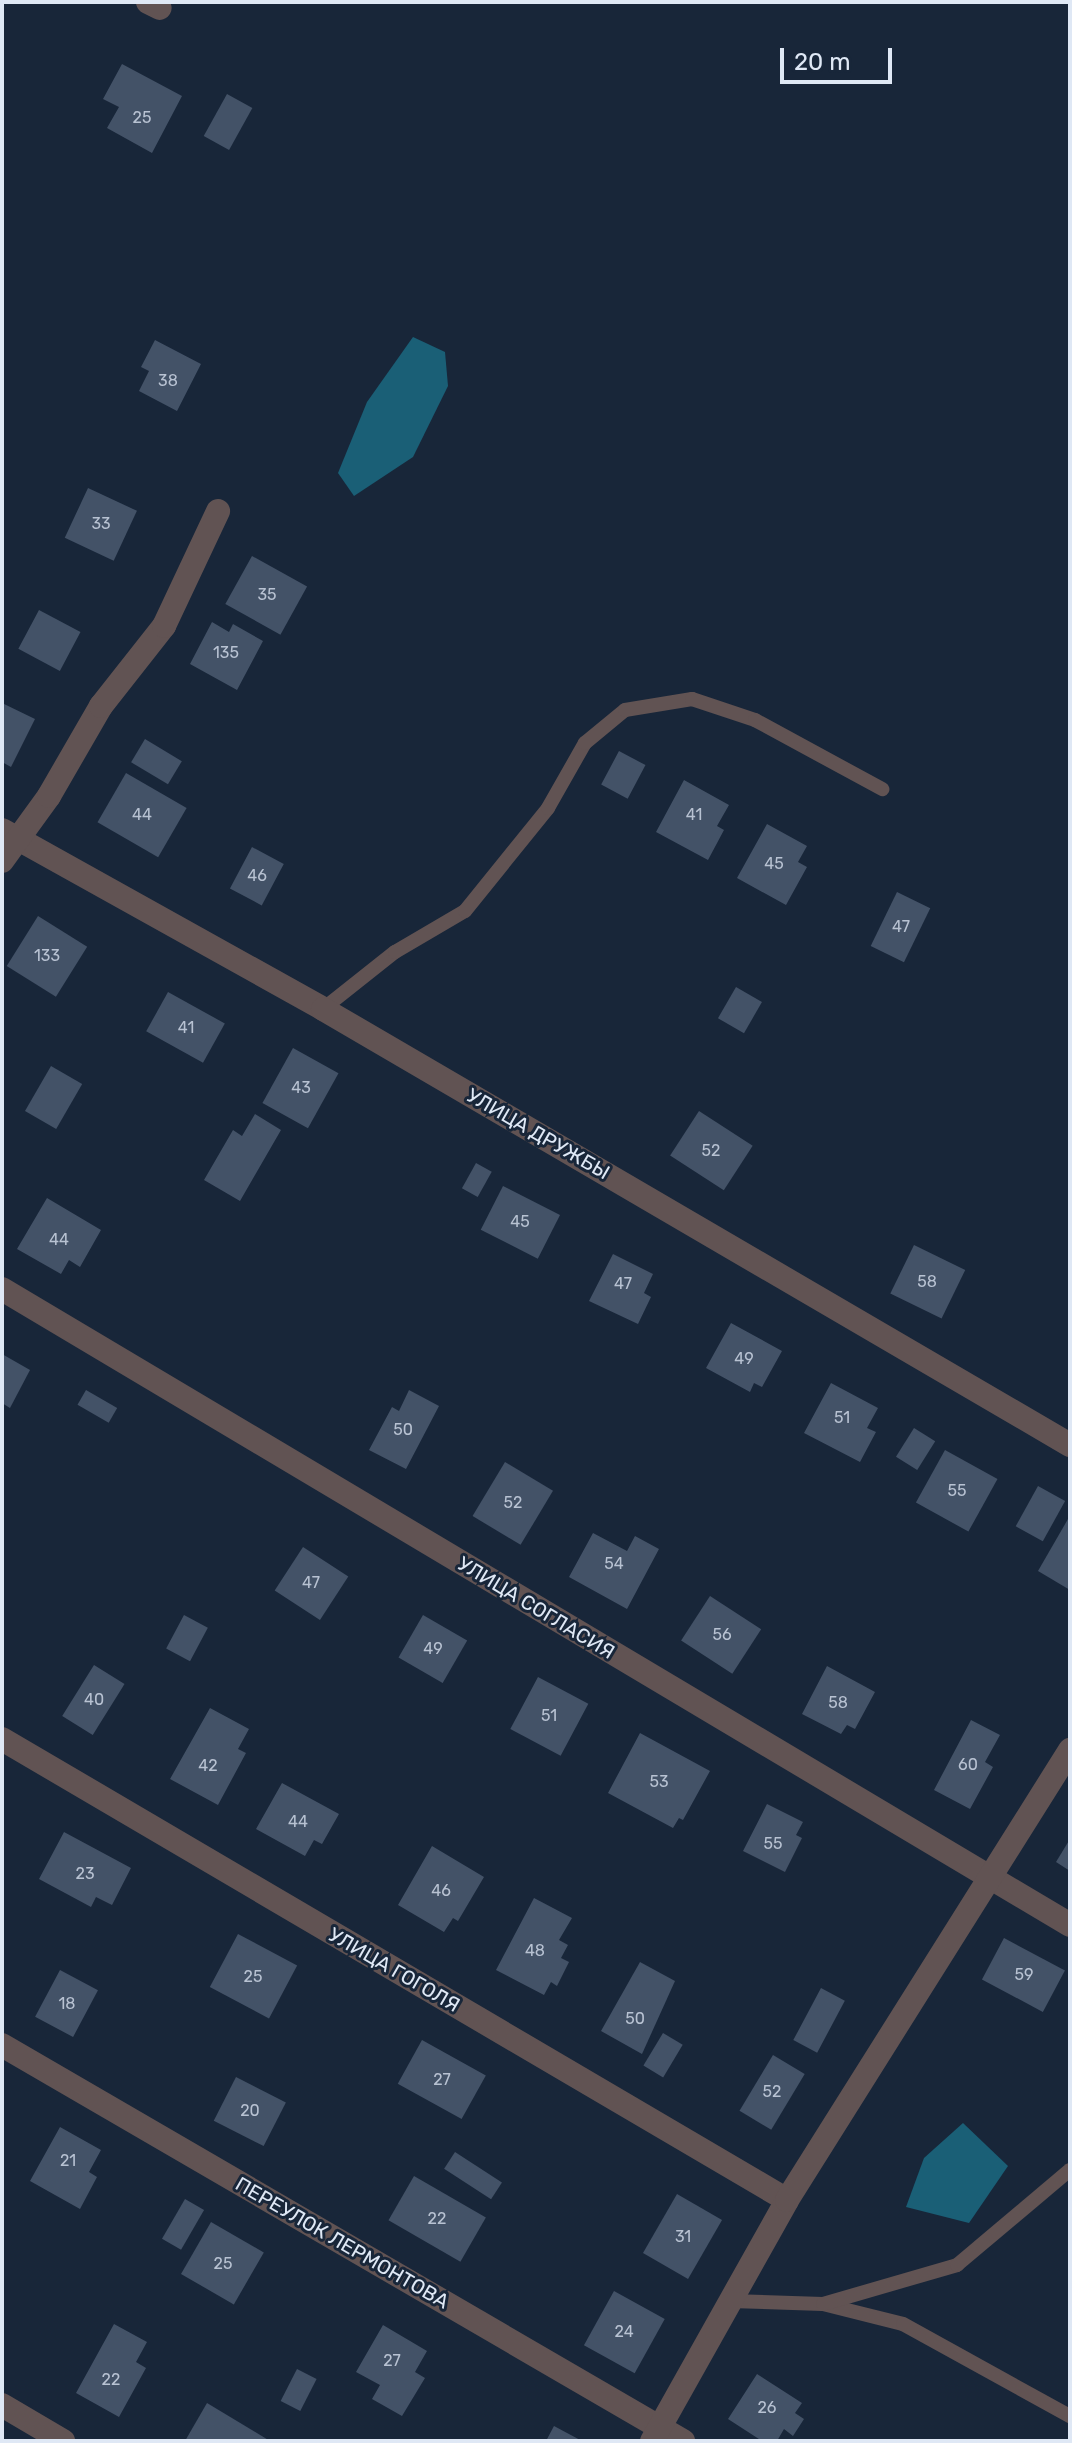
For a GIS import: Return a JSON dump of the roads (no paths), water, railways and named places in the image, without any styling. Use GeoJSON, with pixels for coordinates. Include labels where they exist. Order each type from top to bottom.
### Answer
{"type":"FeatureCollection","features":[{"type":"Feature","properties":{"kind":"street"},"geometry":{"type":"LineString","coordinates":[[2,861],[11,835],[101,706],[164,626],[218,511]]}},
{"type":"Feature","properties":{"kind":"street","name":"УЛИЦА ДРУЖБЫ"},"geometry":{"type":"LineString","coordinates":[[11,835],[323,1009],[1070,1445]]}},
{"type":"Feature","properties":{"kind":"street","name":"УЛИЦА СОГЛАСИЯ"},"geometry":{"type":"LineString","coordinates":[[2,1289],[1070,1925]]}},
{"type":"Feature","properties":{"kind":"street","name":"УЛИЦА ГОГОЛЯ"},"geometry":{"type":"LineString","coordinates":[[2,1739],[787,2200]]}},
{"type":"Feature","properties":{"kind":"street"},"geometry":{"type":"LineString","coordinates":[[656,2434],[787,2200],[987,1877],[1070,1750]]}},
{"type":"Feature","properties":{"kind":"street","name":"ПЕРЕУЛОК ЛЕРМОНТОВА"},"geometry":{"type":"LineString","coordinates":[[2,2045],[656,2434],[683,2441]]}},
{"type":"Feature","properties":{"kind":"street"},"geometry":{"type":"LineString","coordinates":[[2,2405],[63,2441]]}},
{"type":"Feature","properties":{"kind":"lane"},"geometry":{"type":"LineString","coordinates":[[323,1009],[395,952],[465,911],[548,808],[585,743],[625,710],[692,699],[755,720],[882,789]]}},
{"type":"Feature","properties":{"kind":"lane"},"geometry":{"type":"LineString","coordinates":[[823,2304],[957,2265],[1070,2170]]}},
{"type":"Feature","properties":{"kind":"lane"},"geometry":{"type":"LineString","coordinates":[[730,2301],[823,2304],[903,2324],[1070,2416]]}},
{"type":"Feature","properties":{"kind":"water"},"geometry":{"type":"Polygon","coordinates":[[[413,337],[445,352],[448,386],[413,457],[354,496],[338,473],[367,402],[413,337]]]}},
{"type":"Feature","properties":{"kind":"water"},"geometry":{"type":"Polygon","coordinates":[[[963,2123],[1008,2166],[969,2223],[906,2207],[924,2158],[963,2123]]]}}]}
